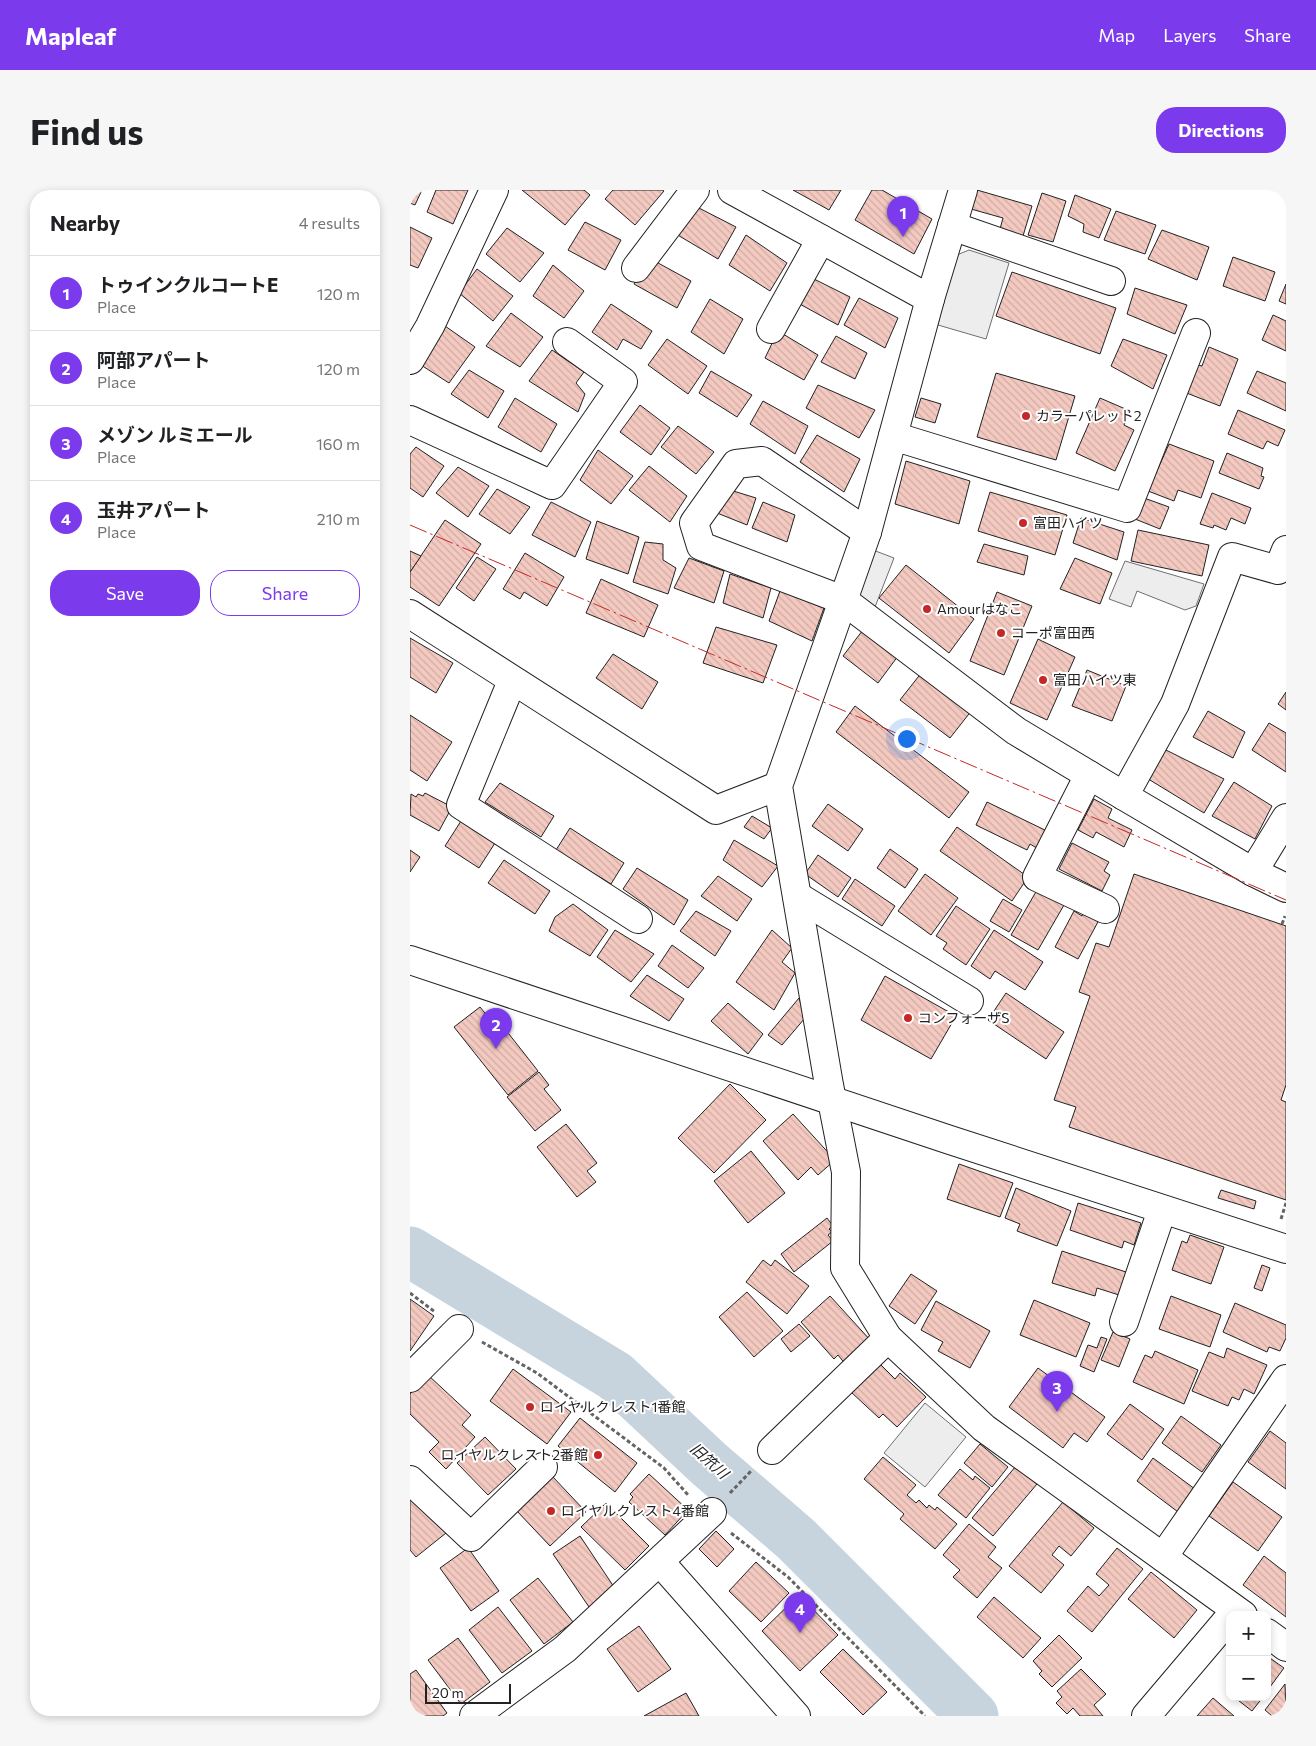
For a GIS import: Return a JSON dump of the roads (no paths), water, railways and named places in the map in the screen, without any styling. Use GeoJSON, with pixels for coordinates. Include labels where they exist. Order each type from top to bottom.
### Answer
{"type":"FeatureCollection","features":[{"type":"Feature","properties":{"kind":"street"},"geometry":{"type":"LineString","coordinates":[[410,360],[420,322],[494,190]]}},
{"type":"Feature","properties":{"kind":"street"},"geometry":{"type":"LineString","coordinates":[[636,268],[695,190]]}},
{"type":"Feature","properties":{"kind":"street"},"geometry":{"type":"LineString","coordinates":[[732,190],[930,299]]}},
{"type":"Feature","properties":{"kind":"street"},"geometry":{"type":"LineString","coordinates":[[963,190],[930,299],[867,532],[778,786],[831,1101],[846,1172],[845,1268],[888,1338],[984,1428],[1163,1557],[1231,1611]]}},
{"type":"Feature","properties":{"kind":"street"},"geometry":{"type":"LineString","coordinates":[[952,226],[1111,281]]}},
{"type":"Feature","properties":{"kind":"street"},"geometry":{"type":"LineString","coordinates":[[771,329],[820,239]]}},
{"type":"Feature","properties":{"kind":"street"},"geometry":{"type":"LineString","coordinates":[[893,436],[1127,508],[1196,333]]}},
{"type":"Feature","properties":{"kind":"street"},"geometry":{"type":"LineString","coordinates":[[410,420],[552,486],[623,382],[567,342]]}},
{"type":"Feature","properties":{"kind":"street"},"geometry":{"type":"LineString","coordinates":[[867,532],[762,461],[736,464],[694,523],[701,546],[843,600],[1016,731],[1253,872],[1286,888]]}},
{"type":"Feature","properties":{"kind":"street"},"geometry":{"type":"LineString","coordinates":[[1124,796],[1175,704],[1232,557],[1278,570],[1286,550]]}},
{"type":"Feature","properties":{"kind":"street"},"geometry":{"type":"LineString","coordinates":[[410,614],[716,810],[778,786]]}},
{"type":"Feature","properties":{"kind":"street"},"geometry":{"type":"LineString","coordinates":[[512,681],[461,806],[638,919]]}},
{"type":"Feature","properties":{"kind":"street"},"geometry":{"type":"LineString","coordinates":[[1089,775],[1037,877],[1104,909]]}},
{"type":"Feature","properties":{"kind":"street"},"geometry":{"type":"LineString","coordinates":[[1253,872],[1286,818]]}},
{"type":"Feature","properties":{"kind":"street"},"geometry":{"type":"LineString","coordinates":[[797,896],[969,1001]]}},
{"type":"Feature","properties":{"kind":"street"},"geometry":{"type":"LineString","coordinates":[[410,960],[831,1101],[1286,1249]]}},
{"type":"Feature","properties":{"kind":"street"},"geometry":{"type":"LineString","coordinates":[[1124,1322],[1162,1210]]}},
{"type":"Feature","properties":{"kind":"street"},"geometry":{"type":"LineString","coordinates":[[410,1378],[459,1329]]}},
{"type":"Feature","properties":{"kind":"street"},"geometry":{"type":"LineString","coordinates":[[772,1450],[888,1338]]}},
{"type":"Feature","properties":{"kind":"street"},"geometry":{"type":"LineString","coordinates":[[1163,1557],[1286,1379]]}},
{"type":"Feature","properties":{"kind":"street"},"geometry":{"type":"LineString","coordinates":[[410,1480],[471,1537],[543,1467]]}},
{"type":"Feature","properties":{"kind":"street"},"geometry":{"type":"LineString","coordinates":[[474,1716],[565,1649],[710,1514]]}},
{"type":"Feature","properties":{"kind":"street"},"geometry":{"type":"LineString","coordinates":[[660,1562],[796,1716]]}},
{"type":"Feature","properties":{"kind":"street"},"geometry":{"type":"LineString","coordinates":[[1146,1716],[1226,1624]]}},
{"type":"Feature","properties":{"kind":"street"},"geometry":{"type":"LineString","coordinates":[[1271,1636],[1286,1646]]}},
{"type":"Feature","properties":{"kind":"waterway","name":"旧笊川"},"geometry":{"type":"LineString","coordinates":[[410,1252],[615,1376],[709,1464],[796,1539],[973,1716]]}},
{"type":"Feature","properties":{"kind":"place","name":"トゥインクルコートE"},"geometry":{"type":"Point","coordinates":[903,237]}},
{"type":"Feature","properties":{"kind":"place","name":"カラーパレット2"},"geometry":{"type":"Point","coordinates":[1026,416]}},
{"type":"Feature","properties":{"kind":"place","name":"富田ハイツ"},"geometry":{"type":"Point","coordinates":[1023,523]}},
{"type":"Feature","properties":{"kind":"place","name":"Amourはなこ"},"geometry":{"type":"Point","coordinates":[927,609]}},
{"type":"Feature","properties":{"kind":"place","name":"コーポ富田西"},"geometry":{"type":"Point","coordinates":[1001,633]}},
{"type":"Feature","properties":{"kind":"place","name":"富田ハイツ東"},"geometry":{"type":"Point","coordinates":[1043,680]}},
{"type":"Feature","properties":{"kind":"place","name":"コンフォーザS"},"geometry":{"type":"Point","coordinates":[908,1018]}},
{"type":"Feature","properties":{"kind":"place","name":"阿部アパート"},"geometry":{"type":"Point","coordinates":[496,1049]}},
{"type":"Feature","properties":{"kind":"place","name":"ロイヤルクレスト1番館"},"geometry":{"type":"Point","coordinates":[530,1407]}},
{"type":"Feature","properties":{"kind":"place","name":"メゾン ルミエール"},"geometry":{"type":"Point","coordinates":[1057,1412]}},
{"type":"Feature","properties":{"kind":"place","name":"ロイヤルクレスト2番館"},"geometry":{"type":"Point","coordinates":[598,1455]}},
{"type":"Feature","properties":{"kind":"place","name":"ロイヤルクレスト4番館"},"geometry":{"type":"Point","coordinates":[551,1511]}},
{"type":"Feature","properties":{"kind":"place","name":"玉井アパート"},"geometry":{"type":"Point","coordinates":[800,1633]}}]}
